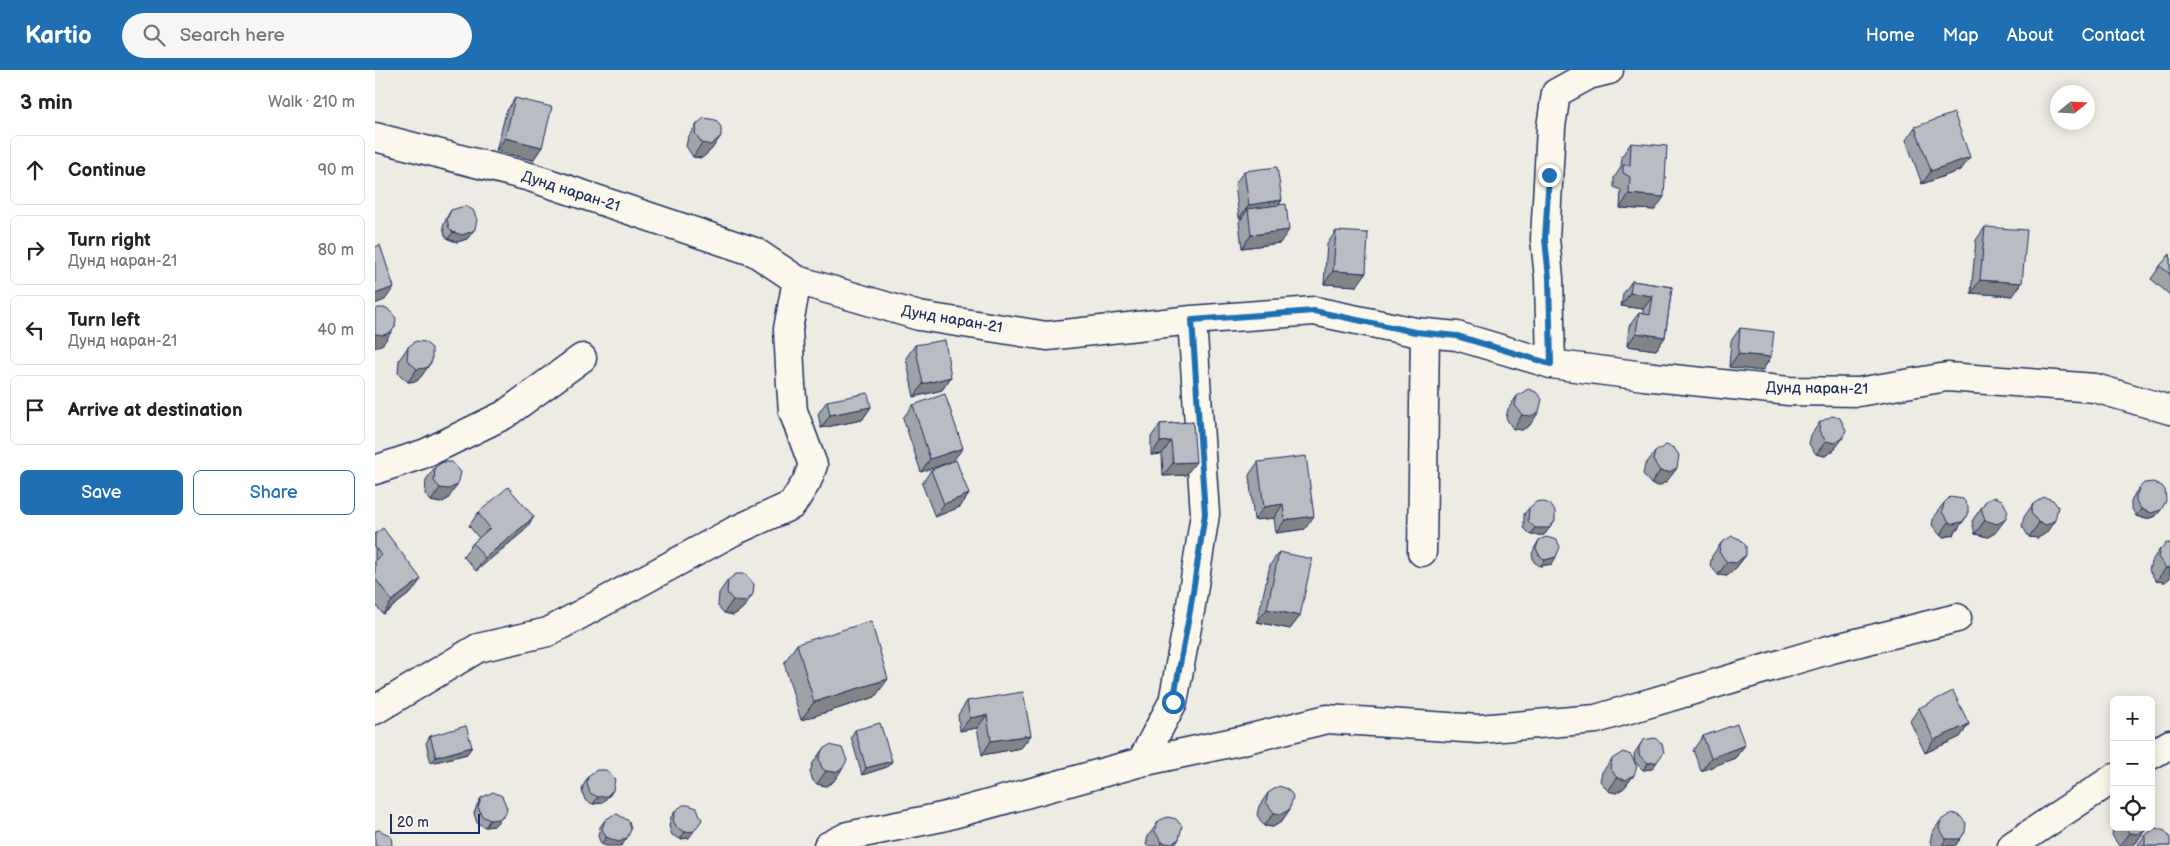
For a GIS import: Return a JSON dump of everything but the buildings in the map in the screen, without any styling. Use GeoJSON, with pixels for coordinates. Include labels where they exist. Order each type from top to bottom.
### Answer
{"type":"FeatureCollection","features":[{"type":"Feature","properties":{"kind":"street"},"geometry":{"type":"LineString","coordinates":[[1551,364],[1549,278],[1545,239],[1551,127],[1556,93],[1589,74],[1609,70]]}},
{"type":"Feature","properties":{"kind":"street","name":"Дунд наран-21"},"geometry":{"type":"LineString","coordinates":[[375,137],[530,177],[755,252],[797,280],[919,316],[1047,336],[1192,320],[1314,311],[1425,333],[1457,336],[1551,364],[1789,390],[1859,392],[1947,377],[2095,388],[2170,410]]}},
{"type":"Feature","properties":{"kind":"street"},"geometry":{"type":"LineString","coordinates":[[375,710],[478,648],[548,632],[734,531],[792,505],[807,481],[813,465],[793,412],[788,329],[797,280]]}},
{"type":"Feature","properties":{"kind":"street"},"geometry":{"type":"LineString","coordinates":[[1141,762],[1173,702],[1205,514],[1192,320]]}},
{"type":"Feature","properties":{"kind":"street"},"geometry":{"type":"LineString","coordinates":[[1422,552],[1425,333]]}},
{"type":"Feature","properties":{"kind":"street"},"geometry":{"type":"LineString","coordinates":[[375,470],[426,454],[504,415],[582,358]]}},
{"type":"Feature","properties":{"kind":"street"},"geometry":{"type":"LineString","coordinates":[[829,846],[848,836],[942,817],[1141,762],[1239,742],[1327,719],[1479,729],[1596,719],[1828,650],[1957,618]]}},
{"type":"Feature","properties":{"kind":"street"},"geometry":{"type":"LineString","coordinates":[[2155,753],[2170,744]]}},
{"type":"Feature","properties":{"kind":"street"},"geometry":{"type":"LineString","coordinates":[[2012,846],[2110,781]]}},
{"type":"Feature","properties":{"kind":"route"},"geometry":{"type":"LineString","coordinates":[[1173,702],[1205,514],[1192,320],[1314,311],[1415,332],[1457,336],[1551,364],[1549,278],[1545,239],[1549,175]]}}]}
